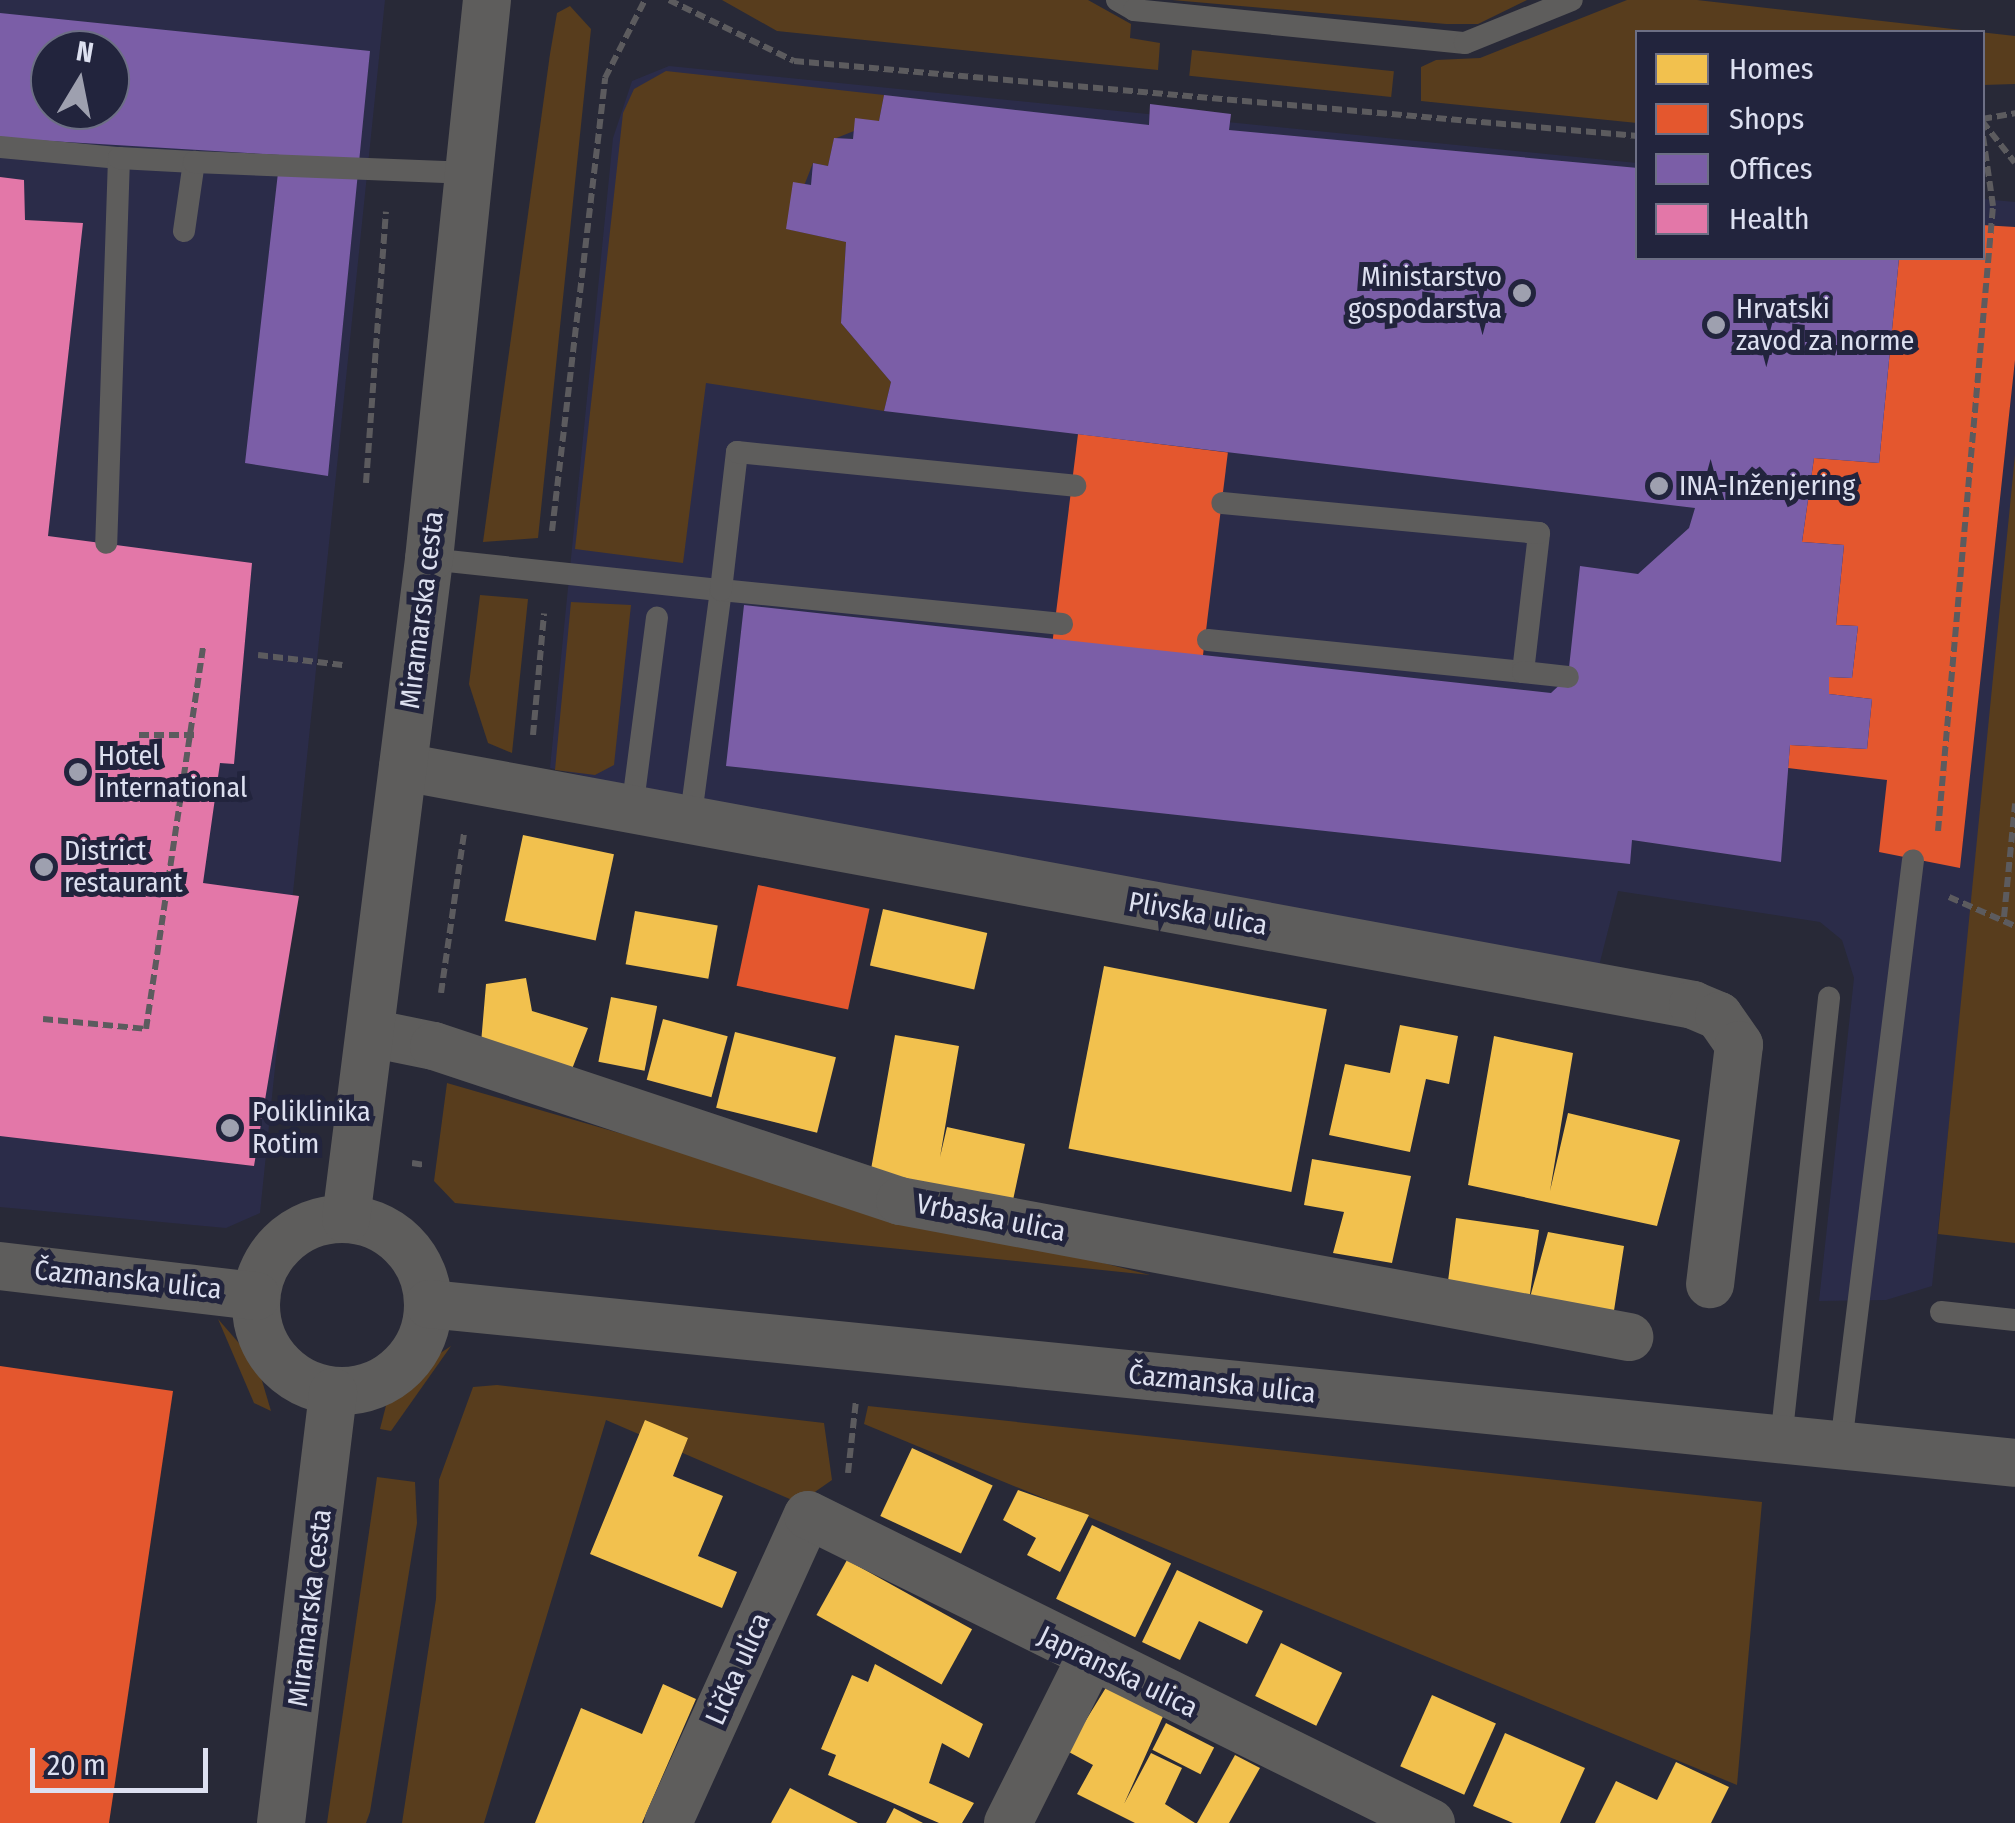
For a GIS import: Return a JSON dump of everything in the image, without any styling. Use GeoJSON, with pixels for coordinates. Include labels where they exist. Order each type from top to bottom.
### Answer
{"type":"FeatureCollection","features":[{"type":"Feature","properties":{"kind":"street","name":"Miramarska cesta"},"geometry":{"type":"LineString","coordinates":[[346,1219],[430,559],[487,0]]}},
{"type":"Feature","properties":{"kind":"street","name":"Plivska ulica"},"geometry":{"type":"LineString","coordinates":[[403,767],[1720,1016],[1739,1045],[1710,1284]]}},
{"type":"Feature","properties":{"kind":"street","name":"Vrbaska ulica"},"geometry":{"type":"LineString","coordinates":[[370,1033],[434,1046],[900,1201],[1629,1337]]}},
{"type":"Feature","properties":{"kind":"street"},"geometry":{"type":"LineString","coordinates":[[346,1219],[398,1239],[417,1260],[429,1304],[404,1366],[334,1392],[281,1366],[266,1345],[256,1296],[276,1248],[320,1221],[346,1219]]}},
{"type":"Feature","properties":{"kind":"street","name":"Čazmanska ulica"},"geometry":{"type":"LineString","coordinates":[[0,1266],[256,1296]]}},
{"type":"Feature","properties":{"kind":"street","name":"Čazmanska ulica"},"geometry":{"type":"LineString","coordinates":[[429,1304],[2015,1463]]}},
{"type":"Feature","properties":{"kind":"street","name":"Miramarska cesta"},"geometry":{"type":"LineString","coordinates":[[282,1823],[334,1392]]}},
{"type":"Feature","properties":{"kind":"street","name":"Japranska ulica"},"geometry":{"type":"LineString","coordinates":[[808,1515],[1090,1659],[1431,1823]]}},
{"type":"Feature","properties":{"kind":"street","name":"Lička ulica"},"geometry":{"type":"LineString","coordinates":[[668,1823],[808,1515]]}},
{"type":"Feature","properties":{"kind":"street"},"geometry":{"type":"LineString","coordinates":[[1008,1823],[1090,1659]]}},
{"type":"Feature","properties":{"kind":"lane"},"geometry":{"type":"LineString","coordinates":[[1117,0],[1134,10],[1465,43],[1572,0]]}},
{"type":"Feature","properties":{"kind":"lane"},"geometry":{"type":"LineString","coordinates":[[0,147],[119,158],[470,173]]}},
{"type":"Feature","properties":{"kind":"lane"},"geometry":{"type":"LineString","coordinates":[[106,543],[119,158]]}},
{"type":"Feature","properties":{"kind":"lane"},"geometry":{"type":"LineString","coordinates":[[184,232],[194,162]]}},
{"type":"Feature","properties":{"kind":"lane"},"geometry":{"type":"LineString","coordinates":[[690,821],[737,452],[1074,486]]}},
{"type":"Feature","properties":{"kind":"lane"},"geometry":{"type":"LineString","coordinates":[[1222,503],[1539,533],[1523,672]]}},
{"type":"Feature","properties":{"kind":"lane"},"geometry":{"type":"LineString","coordinates":[[430,559],[1062,624]]}},
{"type":"Feature","properties":{"kind":"lane"},"geometry":{"type":"LineString","coordinates":[[632,810],[657,618]]}},
{"type":"Feature","properties":{"kind":"lane"},"geometry":{"type":"LineString","coordinates":[[1208,640],[1568,677]]}},
{"type":"Feature","properties":{"kind":"lane"},"geometry":{"type":"LineString","coordinates":[[1841,1444],[1913,860]]}},
{"type":"Feature","properties":{"kind":"lane"},"geometry":{"type":"LineString","coordinates":[[1781,1440],[1829,998]]}},
{"type":"Feature","properties":{"kind":"lane"},"geometry":{"type":"LineString","coordinates":[[1941,1312],[2015,1320]]}},
{"type":"Feature","properties":{"kind":"path"},"geometry":{"type":"LineString","coordinates":[[440,1003],[466,830],[483,816],[522,812],[529,788],[547,572],[605,78],[645,0]]}},
{"type":"Feature","properties":{"kind":"path"},"geometry":{"type":"LineString","coordinates":[[670,0],[794,60],[1635,136]]}},
{"type":"Feature","properties":{"kind":"path"},"geometry":{"type":"LineString","coordinates":[[1985,119],[2015,113]]}},
{"type":"Feature","properties":{"kind":"path"},"geometry":{"type":"LineString","coordinates":[[1985,124],[2015,162]]}},
{"type":"Feature","properties":{"kind":"path"},"geometry":{"type":"LineString","coordinates":[[1938,844],[1994,206],[1985,149]]}},
{"type":"Feature","properties":{"kind":"path"},"geometry":{"type":"LineString","coordinates":[[366,483],[388,190]]}},
{"type":"Feature","properties":{"kind":"path"},"geometry":{"type":"LineString","coordinates":[[44,1019],[146,1029],[195,735],[203,647]]}},
{"type":"Feature","properties":{"kind":"path"},"geometry":{"type":"LineString","coordinates":[[258,654],[342,665]]}},
{"type":"Feature","properties":{"kind":"path"},"geometry":{"type":"LineString","coordinates":[[140,735],[195,735]]}},
{"type":"Feature","properties":{"kind":"path"},"geometry":{"type":"LineString","coordinates":[[2004,916],[2015,804]]}},
{"type":"Feature","properties":{"kind":"path"},"geometry":{"type":"LineString","coordinates":[[1910,892],[1968,899],[2004,916],[2015,926]]}},
{"type":"Feature","properties":{"kind":"path"},"geometry":{"type":"LineString","coordinates":[[412,1164],[424,1164]]}},
{"type":"Feature","properties":{"kind":"path"},"geometry":{"type":"LineString","coordinates":[[808,1515],[846,1482],[856,1400]]}},
{"type":"Feature","properties":{"kind":"shaded area"},"geometry":{"type":"Polygon","coordinates":[[[0,0],[385,0],[260,1213],[226,1228],[0,1207],[0,0]]]}},
{"type":"Feature","properties":{"kind":"shaded area"},"geometry":{"type":"Polygon","coordinates":[[[722,0],[1088,0],[1131,24],[1130,38],[1160,43],[1158,70],[777,31],[722,0]]]}},
{"type":"Feature","properties":{"kind":"shaded area"},"geometry":{"type":"Polygon","coordinates":[[[1172,0],[1527,0],[1478,24],[1446,24],[1172,0]]]}},
{"type":"Feature","properties":{"kind":"shaded area"},"geometry":{"type":"Polygon","coordinates":[[[1627,0],[1697,0],[1962,30],[1635,30],[1635,123],[1421,101],[1421,67],[1436,60],[1480,58],[1627,0]]]}},
{"type":"Feature","properties":{"kind":"shaded area"},"geometry":{"type":"Polygon","coordinates":[[[570,6],[591,29],[538,538],[483,542],[550,54],[557,13],[570,6]]]}},
{"type":"Feature","properties":{"kind":"shaded area"},"geometry":{"type":"Polygon","coordinates":[[[1985,32],[2015,36],[2015,84],[1985,85],[1985,32]]]}},
{"type":"Feature","properties":{"kind":"shaded area"},"geometry":{"type":"Polygon","coordinates":[[[1192,50],[1394,71],[1391,97],[1189,76],[1192,50]]]}},
{"type":"Feature","properties":{"kind":"shaded area"},"geometry":{"type":"Polygon","coordinates":[[[669,66],[1635,163],[1635,260],[1985,260],[1985,199],[2015,202],[2015,499],[1932,1286],[1886,1300],[1819,1301],[1854,978],[1842,940],[1820,922],[1618,891],[1599,966],[767,818],[550,768],[613,138],[632,81],[669,66]]]}},
{"type":"Feature","properties":{"kind":"shaded area"},"geometry":{"type":"Polygon","coordinates":[[[666,71],[884,95],[879,121],[834,139],[828,166],[813,163],[787,229],[846,242],[841,323],[891,382],[884,411],[706,383],[683,563],[575,549],[623,113],[634,89],[666,71]]]}},
{"type":"Feature","properties":{"kind":"shaded area"},"geometry":{"type":"Polygon","coordinates":[[[2015,455],[2015,1243],[1938,1234],[2015,455]]]}},
{"type":"Feature","properties":{"kind":"shaded area"},"geometry":{"type":"Polygon","coordinates":[[[480,595],[528,599],[512,753],[488,743],[469,684],[480,595]]]}},
{"type":"Feature","properties":{"kind":"shaded area"},"geometry":{"type":"Polygon","coordinates":[[[571,602],[631,605],[614,765],[595,775],[555,770],[571,602]]]}},
{"type":"Feature","properties":{"kind":"shaded area"},"geometry":{"type":"Polygon","coordinates":[[[447,1083],[788,1182],[1150,1275],[455,1203],[434,1181],[447,1083]]]}},
{"type":"Feature","properties":{"kind":"shaded area"},"geometry":{"type":"Polygon","coordinates":[[[218,1319],[257,1364],[271,1411],[254,1403],[218,1319]]]}},
{"type":"Feature","properties":{"kind":"shaded area"},"geometry":{"type":"Polygon","coordinates":[[[451,1346],[391,1431],[380,1429],[391,1386],[451,1346]]]}},
{"type":"Feature","properties":{"kind":"shaded area"},"geometry":{"type":"Polygon","coordinates":[[[497,1385],[824,1423],[832,1480],[799,1503],[606,1420],[484,1823],[402,1823],[436,1599],[439,1480],[473,1387],[497,1385]]]}},
{"type":"Feature","properties":{"kind":"shaded area"},"geometry":{"type":"Polygon","coordinates":[[[868,1406],[1762,1502],[1737,1785],[864,1424],[868,1406]]]}},
{"type":"Feature","properties":{"kind":"shaded area"},"geometry":{"type":"Polygon","coordinates":[[[377,1477],[415,1482],[417,1523],[370,1812],[366,1823],[327,1823],[377,1477]]]}},
{"type":"Feature","properties":{"kind":"building: Homes"},"geometry":{"type":"Polygon","coordinates":[[[523,835],[614,854],[596,940],[505,921],[523,835]]]}},
{"type":"Feature","properties":{"kind":"building: Homes"},"geometry":{"type":"Polygon","coordinates":[[[883,909],[987,933],[974,990],[870,966],[883,909]]]}},
{"type":"Feature","properties":{"kind":"building: Homes"},"geometry":{"type":"Polygon","coordinates":[[[635,911],[718,926],[708,979],[626,964],[635,911]]]}},
{"type":"Feature","properties":{"kind":"building: Homes"},"geometry":{"type":"Polygon","coordinates":[[[1104,966],[1327,1009],[1291,1192],[1069,1149],[1104,966]]]}},
{"type":"Feature","properties":{"kind":"building: Homes"},"geometry":{"type":"Polygon","coordinates":[[[526,978],[532,1011],[588,1028],[565,1087],[480,1055],[486,984],[526,978]]]}},
{"type":"Feature","properties":{"kind":"building: Homes"},"geometry":{"type":"Polygon","coordinates":[[[611,997],[657,1006],[645,1071],[598,1062],[611,997]]]}},
{"type":"Feature","properties":{"kind":"building: Homes"},"geometry":{"type":"Polygon","coordinates":[[[663,1019],[728,1036],[711,1097],[647,1080],[663,1019]]]}},
{"type":"Feature","properties":{"kind":"building: Homes"},"geometry":{"type":"Polygon","coordinates":[[[1400,1025],[1458,1036],[1449,1084],[1426,1079],[1410,1152],[1329,1135],[1345,1064],[1390,1073],[1400,1025]]]}},
{"type":"Feature","properties":{"kind":"building: Homes"},"geometry":{"type":"Polygon","coordinates":[[[735,1032],[836,1057],[817,1133],[716,1108],[735,1032]]]}},
{"type":"Feature","properties":{"kind":"building: Homes"},"geometry":{"type":"Polygon","coordinates":[[[895,1035],[959,1046],[940,1157],[947,1127],[1025,1144],[1010,1214],[868,1186],[895,1035]]]}},
{"type":"Feature","properties":{"kind":"building: Homes"},"geometry":{"type":"Polygon","coordinates":[[[1494,1036],[1573,1053],[1550,1191],[1568,1113],[1680,1140],[1657,1226],[1468,1185],[1494,1036]]]}},
{"type":"Feature","properties":{"kind":"building: Homes"},"geometry":{"type":"Polygon","coordinates":[[[1312,1159],[1411,1176],[1392,1263],[1333,1253],[1344,1212],[1304,1205],[1312,1159]]]}},
{"type":"Feature","properties":{"kind":"building: Homes"},"geometry":{"type":"Polygon","coordinates":[[[1456,1218],[1539,1230],[1529,1301],[1548,1232],[1624,1246],[1613,1317],[1447,1289],[1456,1218]]]}},
{"type":"Feature","properties":{"kind":"building: Homes"},"geometry":{"type":"Polygon","coordinates":[[[645,1420],[688,1438],[673,1476],[723,1496],[698,1556],[737,1572],[722,1608],[590,1554],[645,1420]]]}},
{"type":"Feature","properties":{"kind":"building: Homes"},"geometry":{"type":"Polygon","coordinates":[[[912,1448],[993,1486],[961,1554],[880,1516],[912,1448]]]}},
{"type":"Feature","properties":{"kind":"building: Homes"},"geometry":{"type":"Polygon","coordinates":[[[1018,1490],[1089,1515],[1060,1572],[1027,1555],[1036,1538],[1003,1520],[1018,1490]]]}},
{"type":"Feature","properties":{"kind":"building: Homes"},"geometry":{"type":"Polygon","coordinates":[[[1092,1525],[1171,1564],[1135,1637],[1056,1599],[1092,1525]]]}},
{"type":"Feature","properties":{"kind":"building: Homes"},"geometry":{"type":"Polygon","coordinates":[[[847,1560],[972,1629],[942,1684],[816,1615],[847,1560]]]}},
{"type":"Feature","properties":{"kind":"building: Homes"},"geometry":{"type":"Polygon","coordinates":[[[1177,1570],[1263,1611],[1247,1644],[1199,1621],[1180,1660],[1142,1642],[1177,1570]]]}},
{"type":"Feature","properties":{"kind":"building: Homes"},"geometry":{"type":"Polygon","coordinates":[[[1281,1643],[1342,1673],[1316,1726],[1255,1696],[1281,1643]]]}},
{"type":"Feature","properties":{"kind":"building: Homes"},"geometry":{"type":"Polygon","coordinates":[[[875,1664],[983,1724],[969,1758],[942,1743],[929,1783],[974,1803],[962,1823],[939,1823],[828,1775],[836,1755],[821,1749],[852,1675],[868,1682],[875,1664]]]}},
{"type":"Feature","properties":{"kind":"building: Homes"},"geometry":{"type":"Polygon","coordinates":[[[1110,1681],[1165,1712],[1124,1804],[1151,1753],[1182,1768],[1165,1804],[1195,1823],[1135,1823],[1077,1794],[1093,1765],[1067,1751],[1110,1681]]]}},
{"type":"Feature","properties":{"kind":"building: Homes"},"geometry":{"type":"Polygon","coordinates":[[[663,1684],[696,1699],[642,1823],[535,1823],[581,1708],[642,1734],[663,1684]]]}},
{"type":"Feature","properties":{"kind":"building: Homes"},"geometry":{"type":"Polygon","coordinates":[[[1432,1695],[1496,1723],[1464,1795],[1400,1766],[1432,1695]]]}},
{"type":"Feature","properties":{"kind":"building: Homes"},"geometry":{"type":"Polygon","coordinates":[[[1166,1723],[1214,1748],[1200,1774],[1152,1750],[1166,1723]]]}},
{"type":"Feature","properties":{"kind":"building: Homes"},"geometry":{"type":"Polygon","coordinates":[[[1505,1733],[1585,1768],[1560,1823],[1513,1823],[1473,1806],[1505,1733]]]}},
{"type":"Feature","properties":{"kind":"building: Homes"},"geometry":{"type":"Polygon","coordinates":[[[1235,1755],[1260,1768],[1229,1823],[1197,1823],[1235,1755]]]}},
{"type":"Feature","properties":{"kind":"building: Homes"},"geometry":{"type":"Polygon","coordinates":[[[1676,1762],[1729,1787],[1711,1823],[1595,1823],[1616,1781],[1657,1800],[1676,1762]]]}},
{"type":"Feature","properties":{"kind":"building: Homes"},"geometry":{"type":"Polygon","coordinates":[[[790,1788],[858,1823],[771,1823],[790,1788]]]}},
{"type":"Feature","properties":{"kind":"building: Homes"},"geometry":{"type":"Polygon","coordinates":[[[894,1808],[923,1823],[886,1823],[894,1808]]]}},
{"type":"Feature","properties":{"kind":"building: Shops"},"geometry":{"type":"Polygon","coordinates":[[[1985,225],[2015,227],[2015,360],[1960,868],[1879,852],[1887,780],[1788,768],[1790,745],[1867,749],[1872,699],[1829,694],[1829,677],[1852,678],[1858,626],[1836,625],[1844,545],[1802,542],[1814,458],[1879,463],[1899,260],[1985,260],[1985,225]]]}},
{"type":"Feature","properties":{"kind":"building: Shops"},"geometry":{"type":"Polygon","coordinates":[[[1078,434],[1228,452],[1203,658],[1053,639],[1078,434]]]}},
{"type":"Feature","properties":{"kind":"building: Shops"},"geometry":{"type":"Polygon","coordinates":[[[758,885],[870,909],[848,1009],[737,986],[758,885]]]}},
{"type":"Feature","properties":{"kind":"building: Shops"},"geometry":{"type":"Polygon","coordinates":[[[0,1366],[173,1391],[109,1823],[0,1823],[0,1366]]]}},
{"type":"Feature","properties":{"kind":"building: Offices"},"geometry":{"type":"Polygon","coordinates":[[[0,13],[370,51],[328,476],[245,463],[280,155],[0,138],[0,13]]]}},
{"type":"Feature","properties":{"kind":"building: Offices","name":"INA-Inženjering"},"geometry":{"type":"Polygon","coordinates":[[[884,95],[1149,125],[1150,104],[1231,114],[1229,130],[1635,168],[1635,260],[1899,260],[1879,463],[1814,458],[1802,542],[1844,545],[1836,625],[1858,626],[1852,678],[1829,677],[1829,694],[1872,699],[1867,749],[1790,745],[1781,862],[1632,840],[1630,864],[726,766],[744,605],[1551,693],[1568,677],[1580,566],[1638,574],[1689,528],[1695,508],[884,411],[891,382],[841,323],[846,242],[786,229],[793,182],[811,185],[813,163],[828,166],[834,138],[853,139],[855,118],[879,121],[884,95]]]}},
{"type":"Feature","properties":{"kind":"building: Health"},"geometry":{"type":"Polygon","coordinates":[[[0,177],[24,180],[25,220],[83,223],[48,536],[252,563],[234,764],[220,763],[203,883],[299,896],[254,1166],[0,1136],[0,177]]]}},
{"type":"Feature","properties":{"kind":"place","name":"Ministarstvo gospodarstva"},"geometry":{"type":"Point","coordinates":[1522,293]}},
{"type":"Feature","properties":{"kind":"place","name":"Hrvatski zavod za norme"},"geometry":{"type":"Point","coordinates":[1716,325]}},
{"type":"Feature","properties":{"kind":"place","name":"INA-Inženjering"},"geometry":{"type":"Point","coordinates":[1659,486]}},
{"type":"Feature","properties":{"kind":"place","name":"Hotel International"},"geometry":{"type":"Point","coordinates":[78,772]}},
{"type":"Feature","properties":{"kind":"place","name":"District restaurant"},"geometry":{"type":"Point","coordinates":[44,867]}},
{"type":"Feature","properties":{"kind":"place","name":"Poliklinika Rotim"},"geometry":{"type":"Point","coordinates":[230,1128]}}]}
